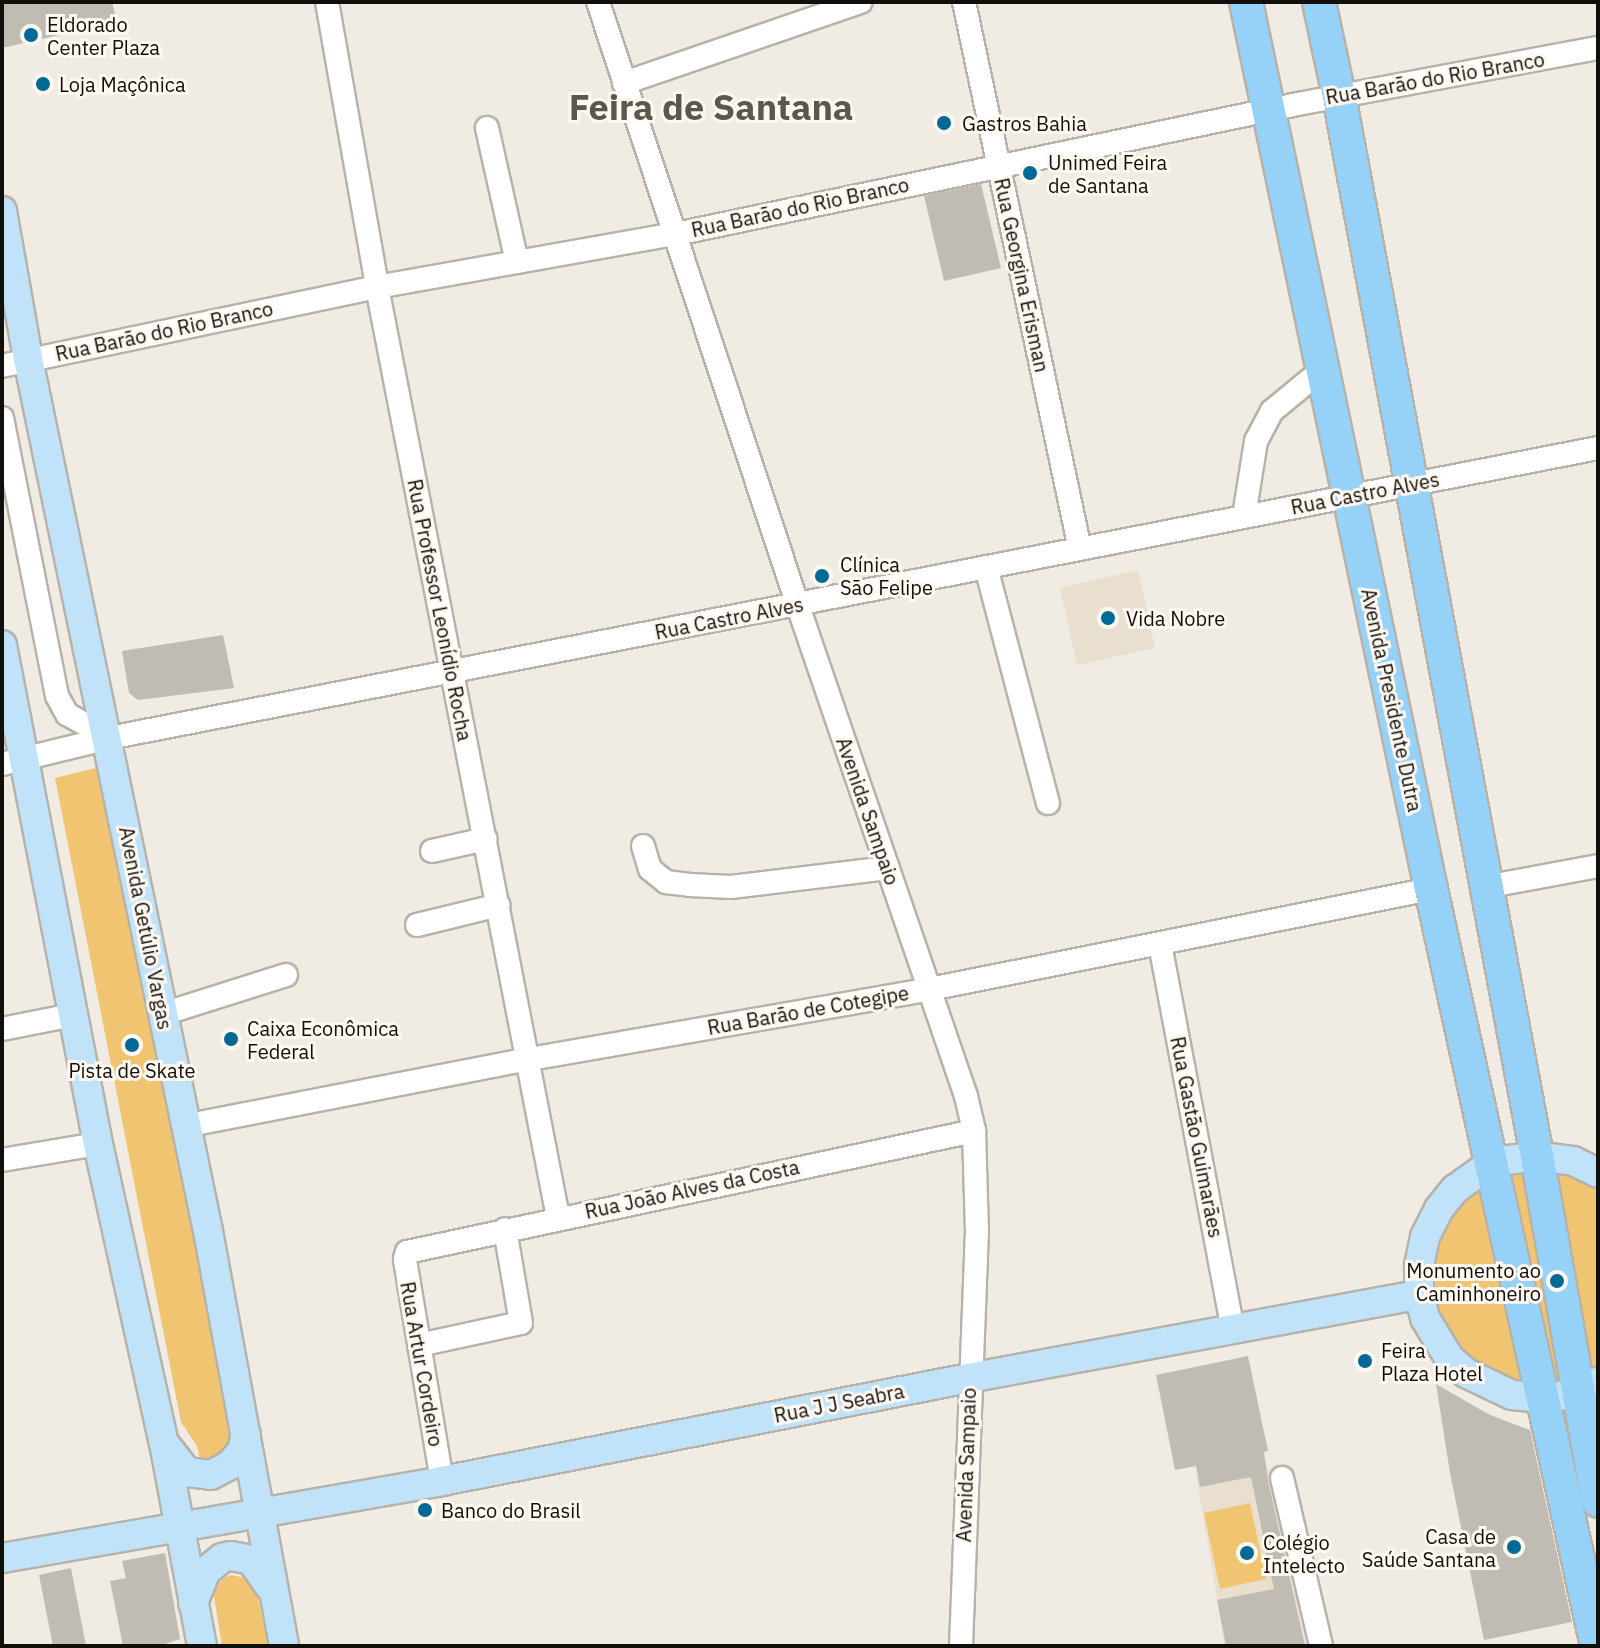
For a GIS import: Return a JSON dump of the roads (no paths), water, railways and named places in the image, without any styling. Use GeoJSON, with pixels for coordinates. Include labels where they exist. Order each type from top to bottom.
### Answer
{"type":"FeatureCollection","features":[{"type":"Feature","properties":{"kind":"highway","name":"Avenida Presidente Dutra"},"geometry":{"type":"LineString","coordinates":[[1246,2],[1431,889],[1597,1646]]}},
{"type":"Feature","properties":{"kind":"highway"},"geometry":{"type":"LineString","coordinates":[[1319,2],[1537,1156],[1587,1386],[1598,1501]]}},
{"type":"Feature","properties":{"kind":"main road","name":"Avenida Getúlio Vargas"},"geometry":{"type":"LineString","coordinates":[[2,211],[15,362],[109,738],[246,1434],[284,1646]]}},
{"type":"Feature","properties":{"kind":"main road"},"geometry":{"type":"LineString","coordinates":[[2,645],[12,762],[73,1015],[164,1443],[202,1646]]}},
{"type":"Feature","properties":{"kind":"main road"},"geometry":{"type":"LineString","coordinates":[[1587,1386],[1541,1398],[1512,1395],[1466,1373],[1436,1340],[1419,1295],[1419,1266],[1425,1237],[1439,1209],[1455,1189],[1492,1166],[1537,1156],[1573,1161],[1598,1173]]}},
{"type":"Feature","properties":{"kind":"main road","name":"Rua J J Seabra"},"geometry":{"type":"LineString","coordinates":[[2,1558],[442,1481],[969,1378],[1419,1295]]}},
{"type":"Feature","properties":{"kind":"main road"},"geometry":{"type":"LineString","coordinates":[[164,1443],[187,1472],[211,1475],[230,1465],[242,1450],[246,1434]]}},
{"type":"Feature","properties":{"kind":"main road"},"geometry":{"type":"LineString","coordinates":[[193,1603],[206,1571],[222,1558],[231,1556],[251,1560],[274,1594]]}},
{"type":"Feature","properties":{"kind":"street","name":"Rua Professor Leonídio Rocha"},"geometry":{"type":"LineString","coordinates":[[327,2],[377,287],[530,1059],[558,1217]]}},
{"type":"Feature","properties":{"kind":"street","name":"Avenida Sampaio"},"geometry":{"type":"LineString","coordinates":[[598,2],[798,606],[930,989],[974,1131],[977,1230],[961,1646]]}},
{"type":"Feature","properties":{"kind":"street"},"geometry":{"type":"LineString","coordinates":[[624,83],[861,2]]}},
{"type":"Feature","properties":{"kind":"street","name":"Rua Georgina Erisman"},"geometry":{"type":"LineString","coordinates":[[964,2],[1080,549]]}},
{"type":"Feature","properties":{"kind":"street","name":"Rua Barão do Rio Branco"},"geometry":{"type":"LineString","coordinates":[[15,362],[377,287],[676,234],[1268,110],[1598,48]]}},
{"type":"Feature","properties":{"kind":"street"},"geometry":{"type":"LineString","coordinates":[[487,128],[517,262]]}},
{"type":"Feature","properties":{"kind":"street"},"geometry":{"type":"LineString","coordinates":[[1244,516],[1256,441],[1272,411],[1323,369]]}},
{"type":"Feature","properties":{"kind":"street"},"geometry":{"type":"LineString","coordinates":[[2,418],[57,696],[67,714],[109,738]]}},
{"type":"Feature","properties":{"kind":"street","name":"Rua Castro Alves"},"geometry":{"type":"LineString","coordinates":[[12,762],[109,738],[1598,448]]}},
{"type":"Feature","properties":{"kind":"street"},"geometry":{"type":"LineString","coordinates":[[986,567],[1048,803]]}},
{"type":"Feature","properties":{"kind":"street"},"geometry":{"type":"LineString","coordinates":[[432,851],[486,839]]}},
{"type":"Feature","properties":{"kind":"street"},"geometry":{"type":"LineString","coordinates":[[643,846],[650,869],[658,876],[666,882],[690,885],[731,887],[888,868]]}},
{"type":"Feature","properties":{"kind":"street"},"geometry":{"type":"LineString","coordinates":[[1485,887],[1598,866]]}},
{"type":"Feature","properties":{"kind":"street","name":"Rua Barão de Cotegipe"},"geometry":{"type":"LineString","coordinates":[[184,1126],[530,1059],[930,989],[1431,889]]}},
{"type":"Feature","properties":{"kind":"street"},"geometry":{"type":"LineString","coordinates":[[417,925],[499,905]]}},
{"type":"Feature","properties":{"kind":"street","name":"Rua Gastão Guimarães"},"geometry":{"type":"LineString","coordinates":[[1160,944],[1233,1329]]}},
{"type":"Feature","properties":{"kind":"street"},"geometry":{"type":"LineString","coordinates":[[163,1014],[286,975]]}},
{"type":"Feature","properties":{"kind":"street"},"geometry":{"type":"LineString","coordinates":[[2,1029],[73,1015]]}},
{"type":"Feature","properties":{"kind":"street","name":"Rua João Alves da Costa"},"geometry":{"type":"LineString","coordinates":[[410,1250],[974,1131]]}},
{"type":"Feature","properties":{"kind":"street"},"geometry":{"type":"LineString","coordinates":[[2,1160],[98,1144]]}},
{"type":"Feature","properties":{"kind":"street"},"geometry":{"type":"LineString","coordinates":[[419,1345],[521,1323],[505,1229]]}},
{"type":"Feature","properties":{"kind":"street","name":"Rua Artur Cordeiro"},"geometry":{"type":"LineString","coordinates":[[410,1250],[405,1259],[442,1481]]}},
{"type":"Feature","properties":{"kind":"street"},"geometry":{"type":"LineString","coordinates":[[1282,1478],[1321,1646]]}},
{"type":"Feature","properties":{"kind":"place","name":"Eldorado Center Plaza"},"geometry":{"type":"Point","coordinates":[31,35]}},
{"type":"Feature","properties":{"kind":"place","name":"Loja Maçônica"},"geometry":{"type":"Point","coordinates":[43,84]}},
{"type":"Feature","properties":{"kind":"place","name":"Gastros Bahia"},"geometry":{"type":"Point","coordinates":[944,123]}},
{"type":"Feature","properties":{"kind":"place","name":"Unimed Feira de Santana"},"geometry":{"type":"Point","coordinates":[1030,173]}},
{"type":"Feature","properties":{"kind":"place","name":"Clínica São Felipe"},"geometry":{"type":"Point","coordinates":[822,576]}},
{"type":"Feature","properties":{"kind":"place","name":"Vida Nobre"},"geometry":{"type":"Point","coordinates":[1108,618]}},
{"type":"Feature","properties":{"kind":"place","name":"Caixa Econômica Federal"},"geometry":{"type":"Point","coordinates":[231,1039]}},
{"type":"Feature","properties":{"kind":"place","name":"Pista de Skate"},"geometry":{"type":"Point","coordinates":[132,1045]}},
{"type":"Feature","properties":{"kind":"place","name":"Monumento ao Caminhoneiro"},"geometry":{"type":"Point","coordinates":[1557,1281]}},
{"type":"Feature","properties":{"kind":"place","name":"Feira Plaza Hotel"},"geometry":{"type":"Point","coordinates":[1365,1361]}},
{"type":"Feature","properties":{"kind":"place","name":"Banco do Brasil"},"geometry":{"type":"Point","coordinates":[425,1510]}},
{"type":"Feature","properties":{"kind":"place","name":"Casa de Saúde Santana"},"geometry":{"type":"Point","coordinates":[1514,1547]}},
{"type":"Feature","properties":{"kind":"place","name":"Colégio Intelecto"},"geometry":{"type":"Point","coordinates":[1247,1553]}},
{"type":"Feature","properties":{"kind":"district","name":"Feira de Santana"},"geometry":{"type":"Point","coordinates":[711,107]}}]}
